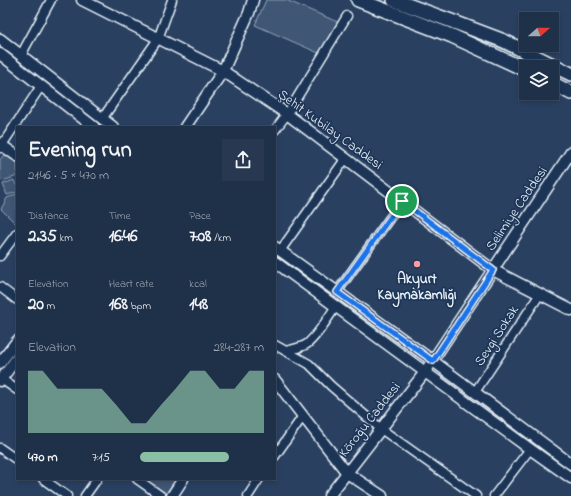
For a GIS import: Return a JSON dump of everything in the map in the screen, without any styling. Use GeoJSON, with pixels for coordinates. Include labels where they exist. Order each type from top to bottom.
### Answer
{"type":"FeatureCollection","features":[{"type":"Feature","properties":{"kind":"highway"},"geometry":{"type":"LineString","coordinates":[[358,0],[452,36],[519,67]]}},
{"type":"Feature","properties":{"kind":"highway"},"geometry":{"type":"LineString","coordinates":[[394,0],[504,41],[571,74]]}},
{"type":"Feature","properties":{"kind":"highway"},"geometry":{"type":"LineString","coordinates":[[559,87],[571,93]]}},
{"type":"Feature","properties":{"kind":"street"},"geometry":{"type":"LineString","coordinates":[[21,55],[51,0]]}},
{"type":"Feature","properties":{"kind":"street","name":"Şehit Kubilay Caddesi"},"geometry":{"type":"LineString","coordinates":[[82,0],[223,71],[287,114],[493,270],[571,310]]}},
{"type":"Feature","properties":{"kind":"street"},"geometry":{"type":"LineString","coordinates":[[102,119],[158,39],[172,0]]}},
{"type":"Feature","properties":{"kind":"street"},"geometry":{"type":"LineString","coordinates":[[186,126],[223,71],[254,0]]}},
{"type":"Feature","properties":{"kind":"street"},"geometry":{"type":"LineString","coordinates":[[276,129],[287,114],[347,16]]}},
{"type":"Feature","properties":{"kind":"street"},"geometry":{"type":"LineString","coordinates":[[0,39],[112,126]]}},
{"type":"Feature","properties":{"kind":"street"},"geometry":{"type":"LineString","coordinates":[[0,54],[93,126]]}},
{"type":"Feature","properties":{"kind":"street"},"geometry":{"type":"LineString","coordinates":[[16,155],[1,146],[41,86]]}},
{"type":"Feature","properties":{"kind":"street","name":"Selimiye Caddesi"},"geometry":{"type":"LineString","coordinates":[[433,361],[571,152]]}},
{"type":"Feature","properties":{"kind":"street"},"geometry":{"type":"LineString","coordinates":[[346,158],[277,249],[433,361],[571,464]]}},
{"type":"Feature","properties":{"kind":"street"},"geometry":{"type":"LineString","coordinates":[[337,292],[402,201]]}},
{"type":"Feature","properties":{"kind":"street"},"geometry":{"type":"LineString","coordinates":[[0,256],[16,234]]}},
{"type":"Feature","properties":{"kind":"street"},"geometry":{"type":"LineString","coordinates":[[276,263],[571,478]]}},
{"type":"Feature","properties":{"kind":"street"},"geometry":{"type":"LineString","coordinates":[[0,287],[16,299]]}},
{"type":"Feature","properties":{"kind":"street","name":"Sevgi Sokak"},"geometry":{"type":"LineString","coordinates":[[475,392],[540,294]]}},
{"type":"Feature","properties":{"kind":"street"},"geometry":{"type":"LineString","coordinates":[[286,351],[306,344],[315,335],[336,306]]}},
{"type":"Feature","properties":{"kind":"street"},"geometry":{"type":"LineString","coordinates":[[0,363],[16,342]]}},
{"type":"Feature","properties":{"kind":"street"},"geometry":{"type":"LineString","coordinates":[[276,346],[304,360],[331,386],[381,429],[476,496]]}},
{"type":"Feature","properties":{"kind":"street"},"geometry":{"type":"LineString","coordinates":[[16,359],[1,379],[16,389]]}},
{"type":"Feature","properties":{"kind":"street","name":"Köroğu Caddesi"},"geometry":{"type":"LineString","coordinates":[[329,496],[433,361]]}},
{"type":"Feature","properties":{"kind":"street"},"geometry":{"type":"LineString","coordinates":[[276,381],[347,473],[382,496]]}},
{"type":"Feature","properties":{"kind":"street"},"geometry":{"type":"LineString","coordinates":[[276,455],[302,416]]}},
{"type":"Feature","properties":{"kind":"street"},"geometry":{"type":"LineString","coordinates":[[0,448],[16,459]]}},
{"type":"Feature","properties":{"kind":"street"},"geometry":{"type":"LineString","coordinates":[[494,496],[530,449]]}},
{"type":"Feature","properties":{"kind":"street"},"geometry":{"type":"LineString","coordinates":[[44,480],[67,496]]}},
{"type":"Feature","properties":{"kind":"street"},"geometry":{"type":"LineString","coordinates":[[85,496],[96,480]]}},
{"type":"Feature","properties":{"kind":"street"},"geometry":{"type":"LineString","coordinates":[[138,480],[161,496]]}},
{"type":"Feature","properties":{"kind":"street"},"geometry":{"type":"LineString","coordinates":[[172,496],[182,480]]}},
{"type":"Feature","properties":{"kind":"street"},"geometry":{"type":"LineString","coordinates":[[248,496],[258,480]]}},
{"type":"Feature","properties":{"kind":"shaded area"},"geometry":{"type":"Polygon","coordinates":[[[266,0],[286,0],[340,23],[321,54],[255,25],[266,0]]]}},
{"type":"Feature","properties":{"kind":"shaded area"},"geometry":{"type":"Polygon","coordinates":[[[370,0],[381,0],[424,16],[528,60],[517,59],[370,0]]]}},
{"type":"Feature","properties":{"kind":"shaded area"},"geometry":{"type":"Polygon","coordinates":[[[5,153],[16,162],[15,177],[2,181],[0,179],[0,160],[5,153]]]}},
{"type":"Feature","properties":{"kind":"shaded area"},"geometry":{"type":"Polygon","coordinates":[[[14,180],[16,192],[7,195],[3,184],[14,180]]]}},
{"type":"Feature","properties":{"kind":"shaded area"},"geometry":{"type":"Polygon","coordinates":[[[16,194],[16,224],[1,209],[7,198],[16,194]]]}},
{"type":"Feature","properties":{"kind":"shaded area"},"geometry":{"type":"Polygon","coordinates":[[[276,252],[416,356],[414,358],[276,256],[276,252]]]}},
{"type":"Feature","properties":{"kind":"shaded area"},"geometry":{"type":"Polygon","coordinates":[[[442,373],[571,469],[571,472],[523,438],[440,375],[442,373]]]}},
{"type":"Feature","properties":{"kind":"shaded area"},"geometry":{"type":"Polygon","coordinates":[[[144,480],[175,480],[164,496],[144,480]]]}},
{"type":"Feature","properties":{"kind":"place","name":"Akyurt Kaymakamlığı"},"geometry":{"type":"Point","coordinates":[417,264]}},
{"type":"Feature","properties":{"kind":"route"},"geometry":{"type":"LineString","coordinates":[[402,201],[493,270],[433,361],[337,292],[402,201]]}}]}
